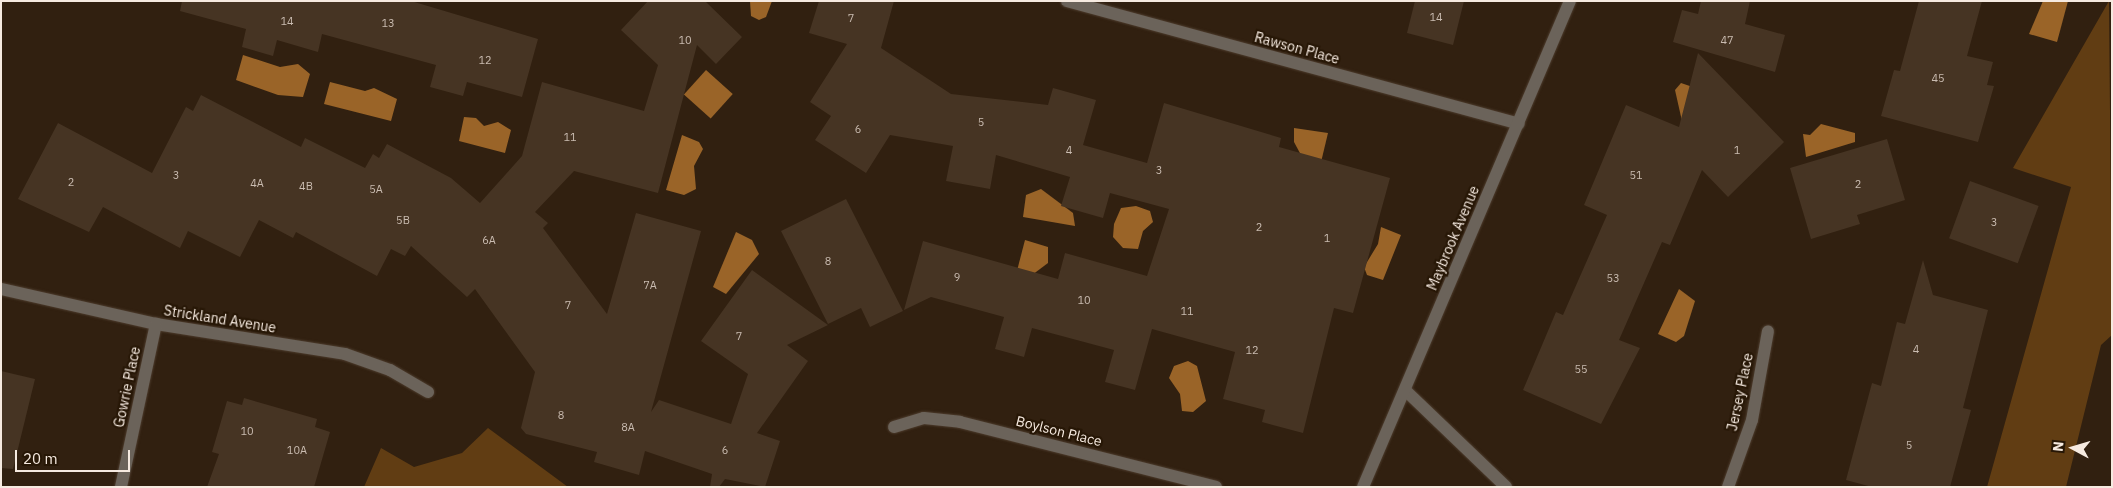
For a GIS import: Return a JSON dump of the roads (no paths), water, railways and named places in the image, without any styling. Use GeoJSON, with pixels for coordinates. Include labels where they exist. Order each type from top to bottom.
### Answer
{"type":"FeatureCollection","features":[{"type":"Feature","properties":{"kind":"street","name":"Rawson Place"},"geometry":{"type":"LineString","coordinates":[[1067,1],[1519,124]]}},
{"type":"Feature","properties":{"kind":"street","name":"Maybrook Avenue"},"geometry":{"type":"LineString","coordinates":[[1363,487],[1570,1]]}},
{"type":"Feature","properties":{"kind":"street","name":"Strickland Avenue"},"geometry":{"type":"LineString","coordinates":[[1,290],[156,324],[345,354],[390,370],[428,392]]}},
{"type":"Feature","properties":{"kind":"street","name":"Gowrie Place"},"geometry":{"type":"LineString","coordinates":[[121,487],[156,324]]}},
{"type":"Feature","properties":{"kind":"street","name":"Jersey Place"},"geometry":{"type":"LineString","coordinates":[[1728,487],[1752,420],[1768,331]]}},
{"type":"Feature","properties":{"kind":"street"},"geometry":{"type":"LineString","coordinates":[[1405,390],[1506,487]]}},
{"type":"Feature","properties":{"kind":"street","name":"Boylson Place"},"geometry":{"type":"LineString","coordinates":[[894,427],[924,418],[960,422],[1216,487]]}}]}
